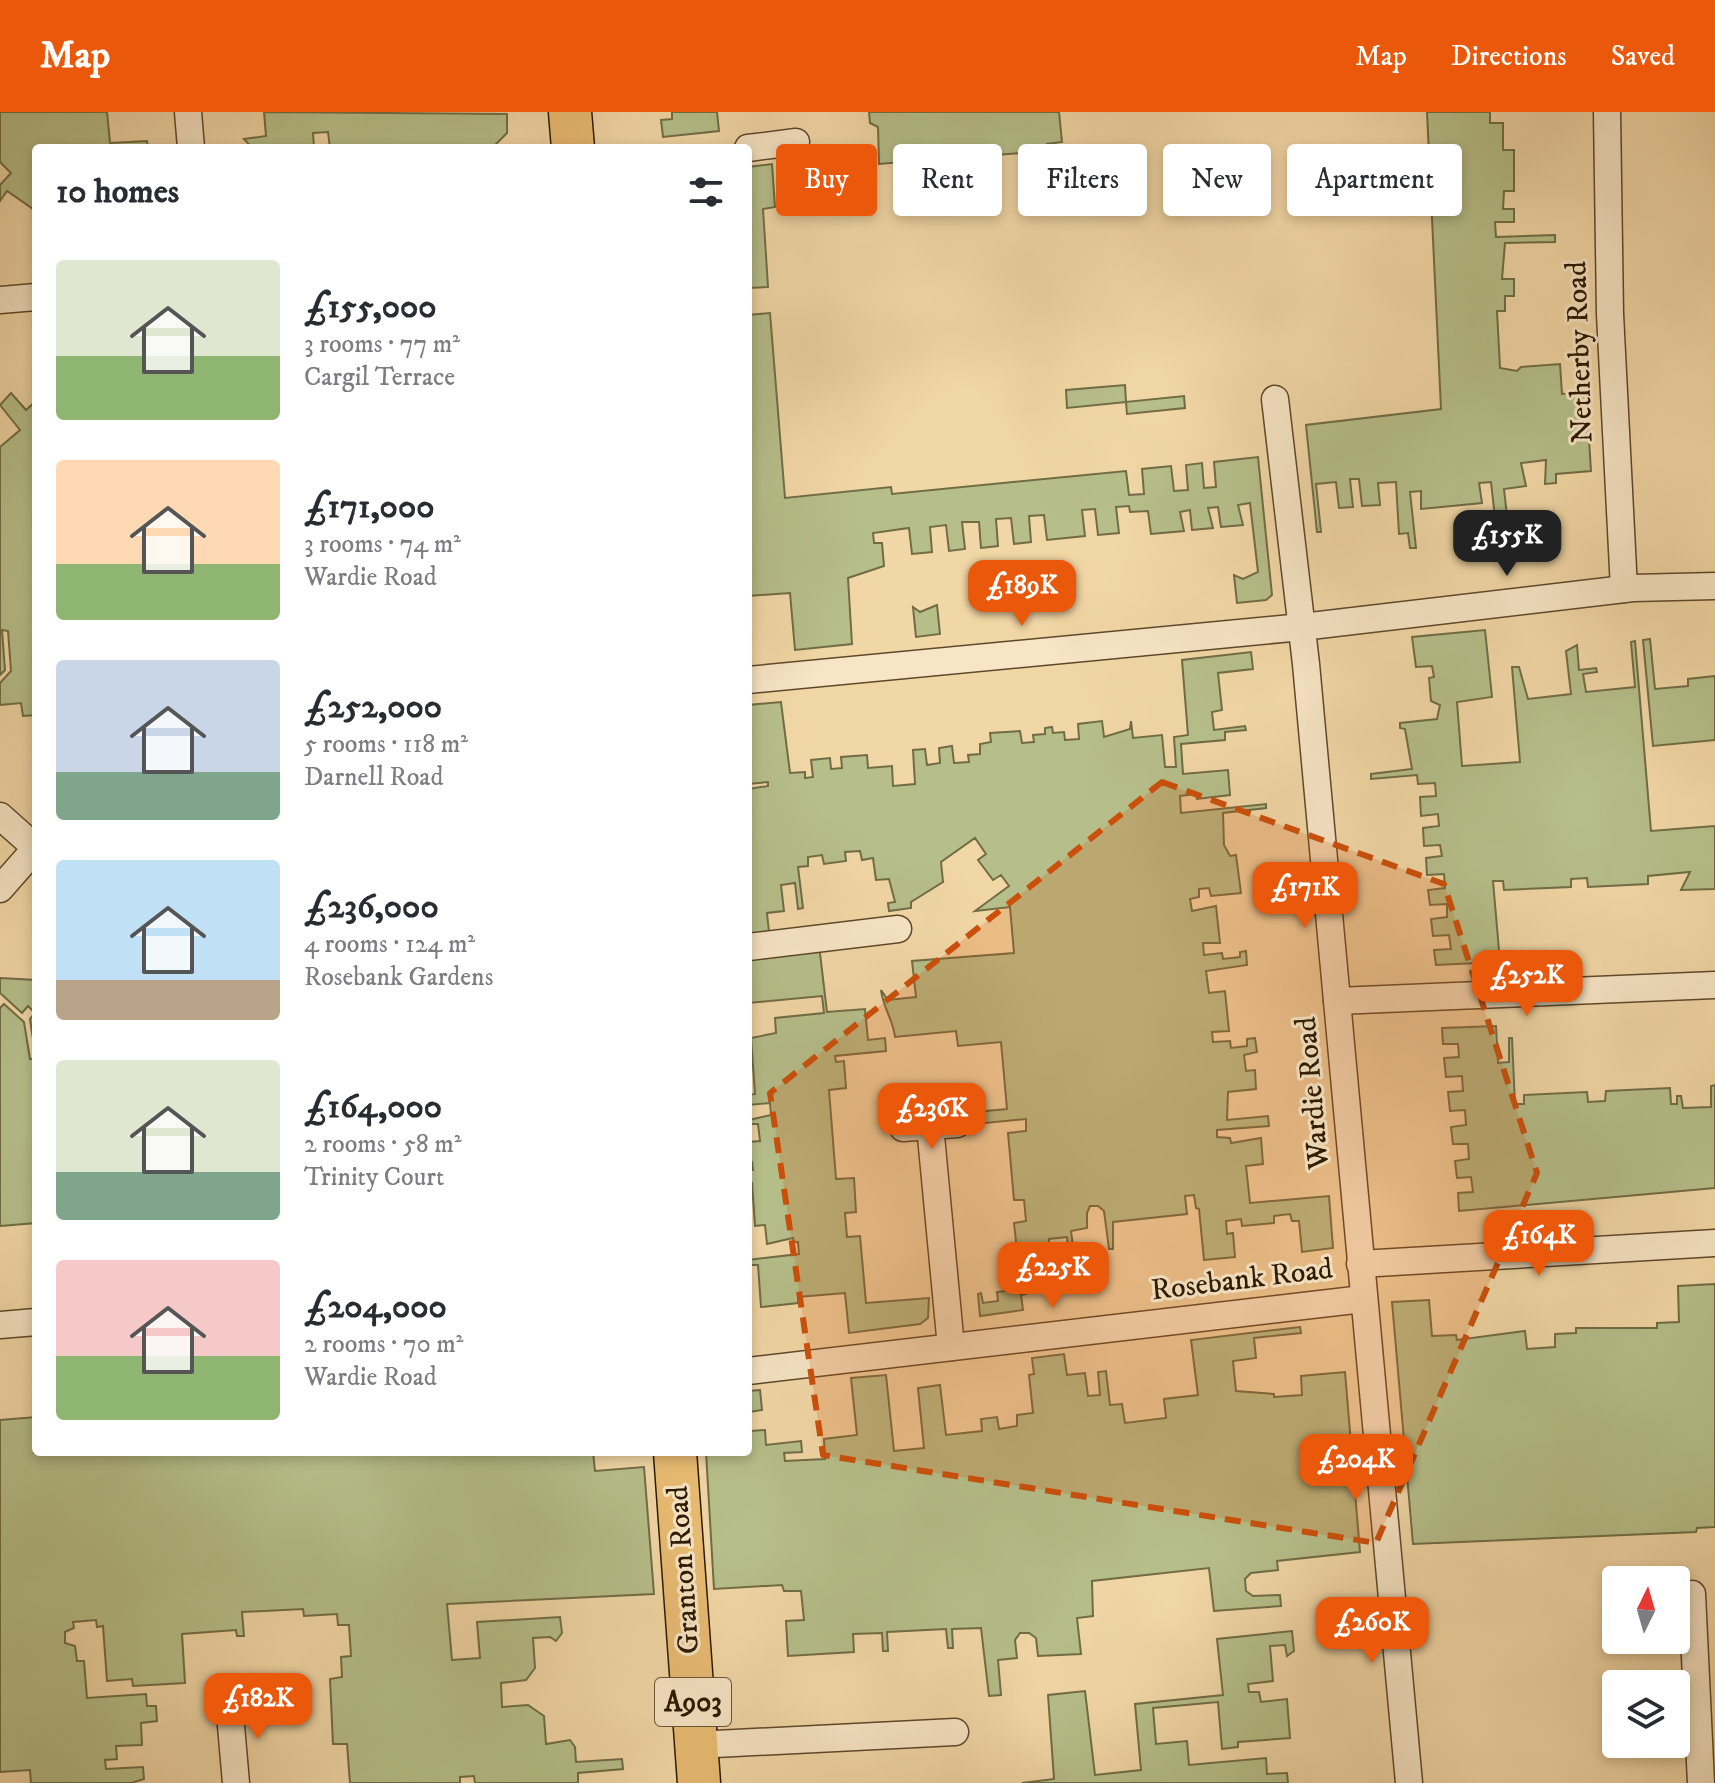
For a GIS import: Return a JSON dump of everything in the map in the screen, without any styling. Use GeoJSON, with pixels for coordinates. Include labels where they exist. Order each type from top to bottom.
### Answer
{"type":"FeatureCollection","features":[{"type":"Feature","properties":{"kind":"main road"},"geometry":{"type":"LineString","coordinates":[[570,112],[573,144]]}},
{"type":"Feature","properties":{"kind":"main road","name":"Granton Road"},"geometry":{"type":"LineString","coordinates":[[676,1457],[698,1764]]}},
{"type":"Feature","properties":{"kind":"street"},"geometry":{"type":"LineString","coordinates":[[188,112],[191,144]]}},
{"type":"Feature","properties":{"kind":"street","name":"Netherby Road"},"geometry":{"type":"LineString","coordinates":[[1607,112],[1610,314],[1624,589]]}},
{"type":"Feature","properties":{"kind":"street"},"geometry":{"type":"LineString","coordinates":[[752,148],[796,142]]}},
{"type":"Feature","properties":{"kind":"street"},"geometry":{"type":"LineString","coordinates":[[0,300],[32,297]]}},
{"type":"Feature","properties":{"kind":"street","name":"Wardie Road"},"geometry":{"type":"LineString","coordinates":[[1275,399],[1302,627],[1409,1783]]}},
{"type":"Feature","properties":{"kind":"street"},"geometry":{"type":"LineString","coordinates":[[752,680],[1302,627],[1624,589],[1715,586]]}},
{"type":"Feature","properties":{"kind":"street"},"geometry":{"type":"LineString","coordinates":[[0,816],[32,844]]}},
{"type":"Feature","properties":{"kind":"street"},"geometry":{"type":"LineString","coordinates":[[0,889],[32,846]]}},
{"type":"Feature","properties":{"kind":"street"},"geometry":{"type":"LineString","coordinates":[[752,947],[898,929]]}},
{"type":"Feature","properties":{"kind":"street"},"geometry":{"type":"LineString","coordinates":[[1337,1001],[1715,985]]}},
{"type":"Feature","properties":{"kind":"street"},"geometry":{"type":"LineString","coordinates":[[903,1128],[957,1124]]}},
{"type":"Feature","properties":{"kind":"street"},"geometry":{"type":"LineString","coordinates":[[930,1126],[951,1347]]}},
{"type":"Feature","properties":{"kind":"street"},"geometry":{"type":"LineString","coordinates":[[1360,1264],[1715,1243]]}},
{"type":"Feature","properties":{"kind":"street","name":"Rosebank Road"},"geometry":{"type":"LineString","coordinates":[[752,1371],[1363,1299]]}},
{"type":"Feature","properties":{"kind":"street"},"geometry":{"type":"LineString","coordinates":[[0,1325],[32,1322]]}},
{"type":"Feature","properties":{"kind":"street"},"geometry":{"type":"LineString","coordinates":[[1692,1594],[1705,1659],[1701,1783]]}},
{"type":"Feature","properties":{"kind":"street"},"geometry":{"type":"LineString","coordinates":[[229,1703],[236,1783]]}},
{"type":"Feature","properties":{"kind":"street"},"geometry":{"type":"LineString","coordinates":[[698,1764],[955,1732]]}},
{"type":"Feature","properties":{"kind":"highlighted area"},"geometry":{"type":"Polygon","coordinates":[[[1162,782],[1444,884],[1537,1173],[1376,1543],[823,1455],[770,1093],[1162,782]]]}},
{"type":"Feature","properties":{"kind":"green space"},"geometry":{"type":"Polygon","coordinates":[[[0,112],[107,112],[110,143],[147,141],[147,144],[32,144],[32,208],[7,191],[0,201],[0,185],[11,173],[0,162],[0,112]]]}},
{"type":"Feature","properties":{"kind":"green space"},"geometry":{"type":"Polygon","coordinates":[[[264,112],[507,114],[507,133],[496,144],[330,144],[328,132],[313,133],[314,144],[248,144],[244,139],[266,136],[264,112]]]}},
{"type":"Feature","properties":{"kind":"green space"},"geometry":{"type":"Polygon","coordinates":[[[672,112],[717,112],[719,131],[663,137],[661,120],[672,119],[672,112]]]}},
{"type":"Feature","properties":{"kind":"green space"},"geometry":{"type":"Polygon","coordinates":[[[869,112],[1059,112],[1062,142],[1018,144],[1018,153],[1002,155],[1002,144],[893,144],[893,163],[879,164],[878,127],[870,123],[869,112]]]}},
{"type":"Feature","properties":{"kind":"green space"},"geometry":{"type":"Polygon","coordinates":[[[1427,112],[1490,112],[1490,123],[1503,123],[1503,150],[1514,150],[1514,191],[1504,191],[1503,209],[1514,209],[1514,222],[1495,222],[1496,237],[1555,235],[1555,242],[1505,243],[1502,279],[1514,279],[1514,296],[1505,296],[1505,311],[1497,311],[1500,368],[1517,371],[1521,367],[1560,364],[1562,394],[1586,392],[1591,471],[1556,474],[1556,483],[1545,484],[1546,460],[1521,463],[1526,486],[1504,489],[1510,543],[1498,545],[1491,482],[1479,483],[1482,503],[1421,509],[1421,491],[1410,492],[1416,548],[1410,548],[1408,533],[1399,534],[1396,482],[1378,483],[1380,505],[1362,506],[1359,479],[1350,479],[1353,507],[1339,508],[1336,482],[1316,484],[1321,532],[1317,532],[1306,425],[1441,409],[1432,216],[1462,216],[1462,144],[1429,144],[1427,112]]]}},
{"type":"Feature","properties":{"kind":"green space"},"geometry":{"type":"Polygon","coordinates":[[[772,164],[775,207],[763,209],[768,287],[752,288],[752,166],[772,164]]]}},
{"type":"Feature","properties":{"kind":"green space"},"geometry":{"type":"Polygon","coordinates":[[[770,313],[785,498],[891,487],[892,494],[1126,471],[1129,495],[1144,494],[1142,469],[1171,466],[1174,491],[1188,490],[1186,465],[1202,463],[1204,488],[1216,487],[1214,462],[1258,457],[1272,595],[1266,600],[1237,603],[1234,575],[1243,579],[1258,572],[1250,503],[1238,505],[1243,525],[1221,527],[1218,507],[1208,508],[1213,528],[1192,530],[1190,510],[1180,512],[1184,531],[1151,534],[1148,511],[1130,512],[1129,506],[1116,507],[1119,533],[1098,535],[1095,509],[1082,510],[1085,536],[1047,540],[1044,515],[1029,516],[1031,542],[1014,544],[1011,518],[996,519],[998,546],[981,548],[979,522],[962,522],[965,549],[949,551],[946,525],[930,527],[932,552],[912,554],[909,528],[873,533],[874,543],[882,543],[884,566],[848,578],[852,644],[795,650],[790,593],[752,596],[752,315],[770,313]]]}},
{"type":"Feature","properties":{"kind":"green space"},"geometry":{"type":"Polygon","coordinates":[[[1125,385],[1126,402],[1067,408],[1066,390],[1125,385]]]}},
{"type":"Feature","properties":{"kind":"green space"},"geometry":{"type":"Polygon","coordinates":[[[11,393],[26,410],[32,405],[32,715],[23,716],[21,703],[0,705],[0,683],[11,671],[8,631],[2,630],[5,670],[0,675],[0,447],[20,430],[0,405],[11,393]]]}},
{"type":"Feature","properties":{"kind":"green space"},"geometry":{"type":"Polygon","coordinates":[[[1184,396],[1185,408],[1127,414],[1126,402],[1184,396]]]}},
{"type":"Feature","properties":{"kind":"green space"},"geometry":{"type":"Polygon","coordinates":[[[937,605],[940,634],[916,637],[913,607],[920,612],[937,605]]]}},
{"type":"Feature","properties":{"kind":"green space"},"geometry":{"type":"Polygon","coordinates":[[[1485,630],[1492,697],[1457,702],[1462,766],[1520,762],[1512,667],[1519,667],[1528,699],[1571,694],[1566,651],[1577,645],[1579,670],[1596,668],[1597,672],[1583,674],[1586,692],[1635,687],[1631,642],[1635,641],[1651,831],[1715,826],[1715,889],[1681,890],[1690,872],[1648,876],[1648,884],[1588,887],[1587,878],[1571,879],[1571,887],[1504,890],[1503,881],[1493,881],[1500,962],[1436,965],[1434,950],[1451,949],[1449,935],[1433,936],[1431,919],[1447,917],[1447,904],[1430,905],[1428,890],[1445,888],[1444,874],[1427,875],[1426,858],[1442,856],[1440,845],[1424,846],[1423,828],[1439,826],[1438,814],[1421,816],[1420,797],[1436,796],[1435,783],[1418,784],[1417,775],[1371,779],[1371,774],[1412,769],[1405,729],[1400,728],[1400,723],[1437,719],[1440,705],[1431,701],[1429,678],[1434,677],[1432,666],[1416,667],[1412,637],[1485,630]]]}},
{"type":"Feature","properties":{"kind":"green space"},"geometry":{"type":"Polygon","coordinates":[[[1650,639],[1655,689],[1688,686],[1688,679],[1715,676],[1715,740],[1653,746],[1643,640],[1650,639]]]}},
{"type":"Feature","properties":{"kind":"green space"},"geometry":{"type":"Polygon","coordinates":[[[1251,652],[1253,669],[1218,673],[1222,710],[1212,712],[1214,730],[1245,726],[1246,730],[1225,732],[1225,740],[1181,744],[1183,774],[1228,770],[1230,795],[1197,799],[1196,794],[1180,796],[1181,813],[1266,804],[1266,808],[1223,813],[1224,845],[1230,856],[1236,855],[1241,893],[1211,896],[1209,888],[1199,889],[1199,897],[1190,899],[1192,911],[1216,906],[1220,943],[1203,943],[1204,955],[1222,953],[1223,959],[1240,957],[1240,952],[1246,951],[1247,965],[1206,971],[1209,993],[1225,991],[1229,1031],[1212,1032],[1213,1042],[1230,1041],[1231,1048],[1247,1046],[1247,1039],[1255,1038],[1257,1052],[1244,1055],[1246,1071],[1255,1070],[1256,1089],[1228,1092],[1227,1120],[1268,1116],[1269,1126],[1217,1130],[1217,1137],[1230,1138],[1231,1143],[1261,1138],[1263,1164],[1246,1166],[1250,1203],[1329,1196],[1333,1248],[1302,1252],[1299,1221],[1292,1221],[1290,1214],[1274,1216],[1274,1223],[1242,1226],[1241,1219],[1226,1221],[1227,1234],[1233,1233],[1235,1257],[1204,1260],[1199,1209],[1196,1208],[1194,1195],[1185,1196],[1187,1214],[1113,1222],[1113,1249],[1109,1249],[1104,1211],[1098,1206],[1090,1206],[1087,1228],[1071,1231],[1073,1246],[1068,1247],[1067,1237],[1049,1239],[1048,1259],[1035,1261],[1038,1284],[1026,1285],[1026,1294],[1021,1295],[1023,1310],[980,1316],[978,1294],[981,1293],[983,1303],[998,1301],[997,1292],[1021,1289],[1014,1223],[1026,1221],[1024,1200],[1014,1200],[1008,1133],[1026,1131],[1026,1119],[965,1125],[964,1113],[1007,1109],[1001,1042],[958,1046],[956,1031],[895,1037],[881,990],[888,1000],[916,997],[912,961],[1014,953],[1010,907],[975,911],[1009,886],[1001,875],[993,880],[978,860],[986,854],[975,838],[941,862],[943,882],[911,902],[911,908],[889,911],[888,903],[895,902],[889,879],[876,880],[873,858],[862,860],[860,851],[845,852],[846,861],[824,864],[822,855],[808,857],[808,866],[798,867],[803,908],[798,909],[795,883],[781,885],[784,911],[767,913],[769,932],[752,934],[752,788],[768,786],[768,782],[752,784],[752,705],[781,702],[790,773],[805,772],[805,778],[813,777],[811,760],[830,758],[831,769],[842,768],[841,757],[867,755],[868,768],[892,766],[893,786],[915,784],[913,750],[925,749],[927,765],[940,763],[939,748],[952,746],[954,763],[969,762],[968,755],[980,754],[980,744],[991,742],[990,733],[1020,731],[1022,743],[1034,742],[1033,735],[1045,734],[1045,728],[1052,727],[1053,733],[1064,732],[1065,740],[1079,739],[1078,724],[1102,721],[1104,737],[1130,729],[1131,721],[1133,738],[1162,735],[1165,767],[1176,767],[1174,737],[1188,735],[1182,660],[1251,652]]]}},
{"type":"Feature","properties":{"kind":"green space"},"geometry":{"type":"Polygon","coordinates":[[[819,945],[827,1012],[865,1009],[868,1040],[885,1038],[886,1051],[835,1056],[836,1062],[844,1061],[846,1088],[829,1090],[836,1179],[854,1178],[856,1212],[845,1213],[847,1237],[860,1236],[866,1303],[929,1298],[928,1318],[920,1324],[849,1333],[845,1293],[798,1297],[798,1303],[761,1307],[758,1265],[752,1265],[752,1260],[799,1254],[798,1242],[794,1242],[793,1238],[767,1244],[765,1225],[755,1226],[752,1142],[760,1141],[758,1124],[752,1124],[752,1119],[771,1115],[770,1103],[752,1105],[752,1094],[755,1094],[752,1038],[776,1033],[775,1018],[824,1013],[822,996],[752,1003],[752,953],[819,945]]]}},
{"type":"Feature","properties":{"kind":"green space"},"geometry":{"type":"Polygon","coordinates":[[[0,978],[32,980],[32,1010],[28,1006],[22,1013],[0,993],[0,978]]]}},
{"type":"Feature","properties":{"kind":"green space"},"geometry":{"type":"Polygon","coordinates":[[[4,1004],[24,1022],[32,1059],[32,1223],[0,1226],[0,1008],[4,1004]]]}},
{"type":"Feature","properties":{"kind":"green space"},"geometry":{"type":"Polygon","coordinates":[[[1496,1026],[1498,1063],[1509,1062],[1509,1038],[1512,1038],[1515,1104],[1524,1104],[1524,1095],[1587,1092],[1588,1102],[1605,1101],[1606,1091],[1670,1088],[1671,1104],[1677,1104],[1677,1096],[1681,1096],[1683,1108],[1711,1107],[1711,1086],[1715,1085],[1715,1188],[1459,1211],[1458,1193],[1473,1192],[1471,1177],[1457,1178],[1455,1161],[1469,1159],[1468,1144],[1453,1144],[1451,1127],[1466,1125],[1465,1110],[1450,1111],[1448,1092],[1463,1091],[1462,1076],[1446,1077],[1444,1058],[1459,1057],[1458,1044],[1443,1044],[1442,1028],[1496,1026]]]}},
{"type":"Feature","properties":{"kind":"green space"},"geometry":{"type":"Polygon","coordinates":[[[1715,1284],[1715,1527],[1697,1528],[1696,1532],[1413,1544],[1392,1302],[1429,1300],[1432,1336],[1456,1335],[1457,1340],[1525,1331],[1527,1349],[1555,1347],[1555,1334],[1576,1333],[1576,1328],[1657,1328],[1657,1323],[1679,1322],[1678,1286],[1715,1284]]]}},
{"type":"Feature","properties":{"kind":"green space"},"geometry":{"type":"Polygon","coordinates":[[[1300,1327],[1301,1333],[1254,1338],[1256,1358],[1233,1361],[1236,1391],[1274,1394],[1274,1397],[1302,1395],[1301,1376],[1345,1372],[1360,1552],[1277,1561],[1278,1570],[1251,1573],[1245,1579],[1246,1591],[1253,1596],[1280,1595],[1281,1606],[1214,1611],[1209,1568],[1092,1581],[1093,1616],[1077,1618],[1081,1654],[1038,1656],[1036,1638],[1029,1633],[1020,1633],[1015,1640],[1017,1658],[998,1660],[1001,1695],[989,1696],[981,1628],[952,1629],[953,1648],[948,1648],[946,1629],[887,1632],[888,1651],[883,1651],[882,1633],[853,1634],[854,1652],[788,1656],[786,1621],[804,1620],[801,1591],[784,1591],[782,1585],[714,1589],[706,1456],[752,1456],[752,1431],[765,1430],[766,1445],[801,1441],[802,1452],[784,1453],[785,1461],[825,1459],[824,1439],[857,1435],[851,1378],[886,1375],[894,1451],[924,1448],[918,1388],[940,1385],[946,1435],[982,1431],[981,1419],[997,1417],[999,1429],[1017,1426],[1017,1415],[1033,1413],[1029,1375],[1034,1374],[1032,1358],[1064,1354],[1067,1375],[1085,1373],[1088,1396],[1100,1395],[1098,1372],[1106,1371],[1110,1405],[1122,1404],[1125,1423],[1166,1418],[1164,1399],[1198,1395],[1191,1340],[1300,1327]]]}},
{"type":"Feature","properties":{"kind":"green space"},"geometry":{"type":"Polygon","coordinates":[[[760,1390],[762,1410],[752,1412],[752,1391],[760,1390]]]}},
{"type":"Feature","properties":{"kind":"green space"},"geometry":{"type":"Polygon","coordinates":[[[32,1417],[32,1456],[593,1456],[595,1471],[644,1467],[654,1594],[447,1604],[452,1660],[480,1658],[477,1622],[560,1617],[562,1633],[556,1641],[550,1637],[533,1638],[535,1668],[526,1680],[501,1683],[502,1707],[528,1705],[544,1716],[546,1744],[570,1740],[575,1747],[576,1762],[622,1759],[623,1769],[578,1773],[578,1783],[475,1783],[474,1776],[460,1777],[460,1783],[350,1783],[347,1744],[333,1744],[330,1679],[342,1677],[341,1657],[351,1656],[349,1625],[338,1625],[337,1614],[304,1616],[303,1609],[242,1612],[244,1636],[237,1636],[236,1630],[182,1634],[185,1683],[133,1686],[132,1679],[107,1681],[103,1626],[97,1627],[96,1620],[73,1622],[74,1628],[65,1632],[65,1643],[75,1646],[77,1661],[84,1661],[87,1698],[146,1694],[147,1706],[156,1706],[157,1721],[141,1723],[142,1745],[116,1746],[117,1759],[105,1760],[106,1769],[143,1767],[144,1779],[131,1783],[31,1783],[30,1770],[0,1772],[0,1420],[32,1417]]]}},
{"type":"Feature","properties":{"kind":"green space"},"geometry":{"type":"Polygon","coordinates":[[[1292,1631],[1294,1651],[1287,1656],[1285,1645],[1270,1646],[1273,1681],[1248,1684],[1249,1692],[1259,1692],[1261,1702],[1287,1699],[1290,1738],[1238,1742],[1238,1747],[1222,1749],[1218,1702],[1153,1708],[1156,1744],[1187,1741],[1189,1765],[1266,1758],[1267,1774],[1287,1773],[1288,1783],[1022,1783],[1054,1779],[1048,1695],[1085,1691],[1095,1775],[1141,1770],[1135,1704],[1223,1695],[1217,1639],[1292,1631]]]}}]}
